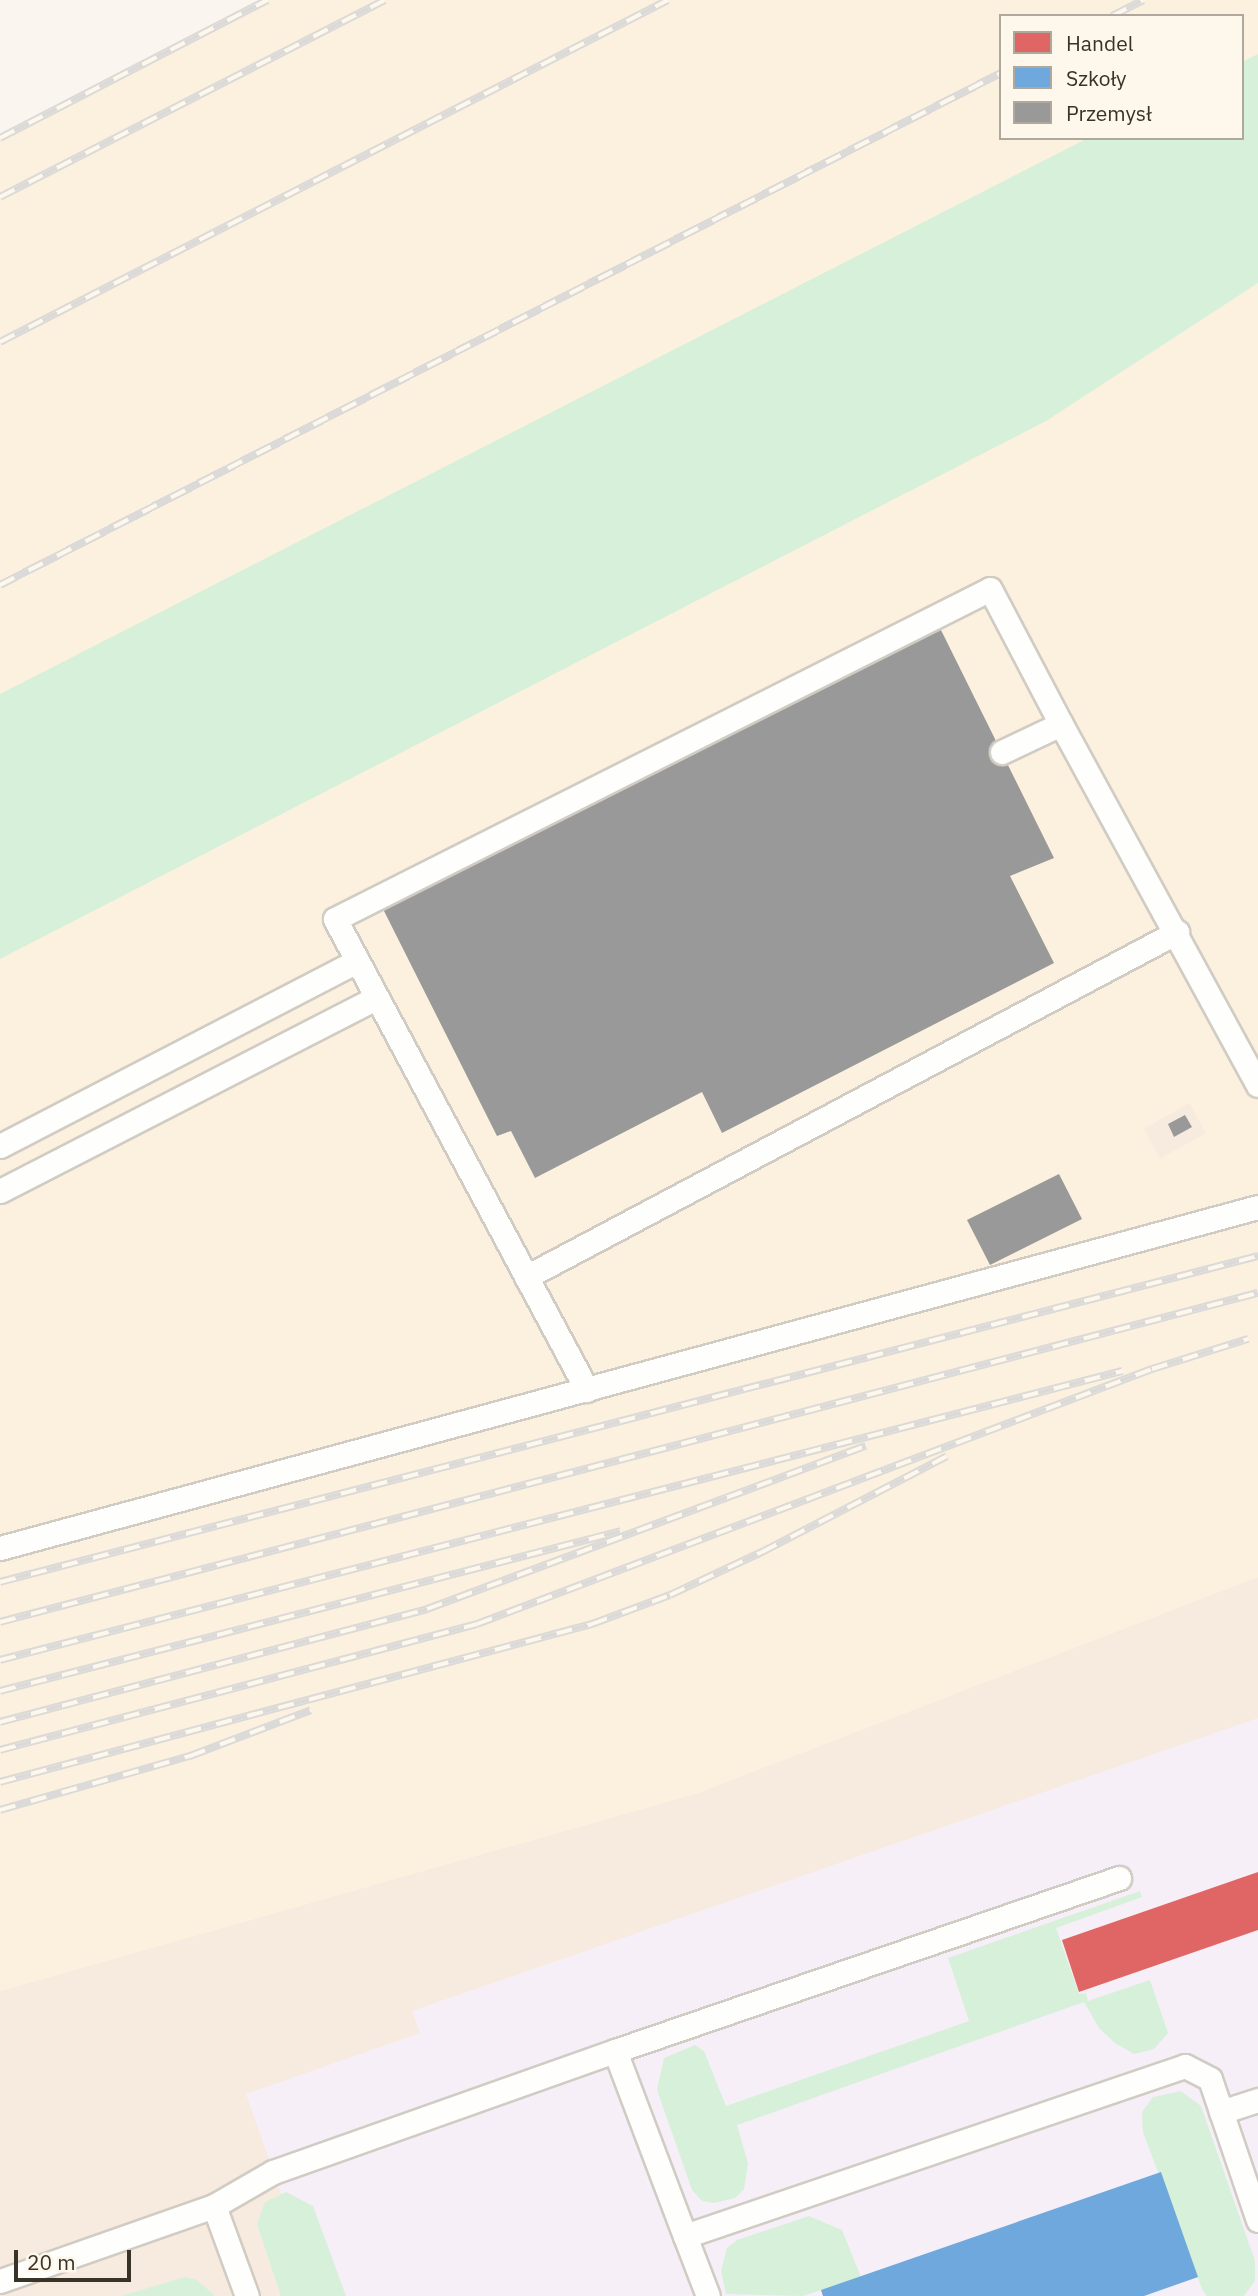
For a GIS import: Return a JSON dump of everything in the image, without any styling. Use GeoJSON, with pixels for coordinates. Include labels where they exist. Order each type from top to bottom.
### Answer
{"type":"FeatureCollection","features":[{"type":"Feature","properties":{"kind":"lane"},"geometry":{"type":"LineString","coordinates":[[587,1390],[335,919],[990,589],[1258,1085]]}},
{"type":"Feature","properties":{"kind":"lane"},"geometry":{"type":"LineString","coordinates":[[1002,752],[1061,724]]}},
{"type":"Feature","properties":{"kind":"lane"},"geometry":{"type":"LineString","coordinates":[[526,1277],[1177,932]]}},
{"type":"Feature","properties":{"kind":"lane"},"geometry":{"type":"LineString","coordinates":[[0,1146],[357,961]]}},
{"type":"Feature","properties":{"kind":"lane"},"geometry":{"type":"LineString","coordinates":[[0,1191],[376,998]]}},
{"type":"Feature","properties":{"kind":"lane"},"geometry":{"type":"LineString","coordinates":[[0,1548],[1258,1207]]}},
{"type":"Feature","properties":{"kind":"lane"},"geometry":{"type":"LineString","coordinates":[[0,2281],[214,2206],[273,2172],[1119,1878]]}},
{"type":"Feature","properties":{"kind":"lane"},"geometry":{"type":"LineString","coordinates":[[615,2051],[708,2296]]}},
{"type":"Feature","properties":{"kind":"lane"},"geometry":{"type":"LineString","coordinates":[[685,2236],[1185,2066],[1210,2079],[1258,2220]]}},
{"type":"Feature","properties":{"kind":"lane"},"geometry":{"type":"LineString","coordinates":[[1221,2112],[1258,2100]]}},
{"type":"Feature","properties":{"kind":"lane"},"geometry":{"type":"LineString","coordinates":[[214,2206],[247,2296]]}},
{"type":"Feature","properties":{"kind":"shaded area"},"geometry":{"type":"Polygon","coordinates":[[[258,0],[1258,0],[1258,1577],[698,1793],[0,1991],[0,136],[258,0]]]}},
{"type":"Feature","properties":{"kind":"shaded area"},"geometry":{"type":"Polygon","coordinates":[[[1189,1103],[1206,1133],[1160,1159],[1144,1129],[1189,1103]]]}},
{"type":"Feature","properties":{"kind":"shaded area"},"geometry":{"type":"Polygon","coordinates":[[[1258,1577],[1258,2296],[0,2296],[0,1991],[698,1793],[1258,1577]]]}},
{"type":"Feature","properties":{"kind":"shaded area"},"geometry":{"type":"Polygon","coordinates":[[[1258,1718],[1258,2296],[317,2296],[246,2094],[420,2033],[412,2011],[1258,1718]]]}},
{"type":"Feature","properties":{"kind":"green space"},"geometry":{"type":"Polygon","coordinates":[[[1258,54],[1258,283],[1046,421],[0,959],[0,694],[1084,140],[1244,140],[1244,61],[1258,54]]]}},
{"type":"Feature","properties":{"kind":"green space"},"geometry":{"type":"Polygon","coordinates":[[[1140,1891],[1142,1897],[1056,1928],[1079,1994],[1086,1993],[1088,2001],[1150,1980],[1168,2033],[1154,2049],[1134,2054],[1115,2043],[1099,2028],[1084,2002],[737,2125],[748,2163],[744,2189],[735,2198],[714,2203],[702,2201],[692,2190],[657,2090],[664,2058],[695,2045],[704,2051],[726,2106],[969,2021],[948,1958],[1140,1891]]]}},
{"type":"Feature","properties":{"kind":"green space"},"geometry":{"type":"Polygon","coordinates":[[[1181,2091],[1201,2106],[1255,2261],[1255,2281],[1244,2296],[1207,2296],[1202,2289],[1143,2132],[1142,2112],[1153,2097],[1181,2091]]]}},
{"type":"Feature","properties":{"kind":"green space"},"geometry":{"type":"Polygon","coordinates":[[[286,2192],[313,2206],[346,2296],[281,2296],[257,2224],[265,2202],[286,2192]]]}},
{"type":"Feature","properties":{"kind":"green space"},"geometry":{"type":"Polygon","coordinates":[[[809,2216],[842,2230],[861,2277],[803,2296],[726,2294],[721,2271],[727,2248],[737,2240],[809,2216]]]}},
{"type":"Feature","properties":{"kind":"green space"},"geometry":{"type":"Polygon","coordinates":[[[185,2277],[197,2280],[215,2296],[121,2296],[185,2277]]]}},
{"type":"Feature","properties":{"kind":"building: Handel"},"geometry":{"type":"Polygon","coordinates":[[[1258,1872],[1258,1930],[1079,1992],[1062,1940],[1258,1872]]]}},
{"type":"Feature","properties":{"kind":"building: Szkoły"},"geometry":{"type":"Polygon","coordinates":[[[1161,2172],[1198,2277],[1144,2296],[823,2296],[821,2290],[1161,2172]]]}},
{"type":"Feature","properties":{"kind":"building: Przemysł"},"geometry":{"type":"Polygon","coordinates":[[[939,626],[1054,858],[1010,876],[1054,963],[722,1133],[702,1092],[535,1178],[511,1131],[497,1136],[381,905],[939,626]]]}},
{"type":"Feature","properties":{"kind":"building: Przemysł"},"geometry":{"type":"Polygon","coordinates":[[[1185,1115],[1192,1127],[1174,1137],[1168,1124],[1185,1115]]]}},
{"type":"Feature","properties":{"kind":"building: Przemysł"},"geometry":{"type":"Polygon","coordinates":[[[1059,1174],[1082,1219],[990,1265],[967,1220],[1059,1174]]]}},
{"type":"Feature","properties":{"kind":"railway"},"geometry":{"type":"LineString","coordinates":[[0,138],[267,0]]}},
{"type":"Feature","properties":{"kind":"railway"},"geometry":{"type":"LineString","coordinates":[[0,197],[385,0]]}},
{"type":"Feature","properties":{"kind":"railway"},"geometry":{"type":"LineString","coordinates":[[0,342],[668,0]]}},
{"type":"Feature","properties":{"kind":"railway"},"geometry":{"type":"LineString","coordinates":[[1116,14],[1143,0]]}},
{"type":"Feature","properties":{"kind":"railway"},"geometry":{"type":"LineString","coordinates":[[0,585],[999,74]]}},
{"type":"Feature","properties":{"kind":"railway"},"geometry":{"type":"LineString","coordinates":[[0,1582],[1258,1256]]}},
{"type":"Feature","properties":{"kind":"railway"},"geometry":{"type":"LineString","coordinates":[[0,1622],[1258,1293]]}},
{"type":"Feature","properties":{"kind":"railway"},"geometry":{"type":"LineString","coordinates":[[0,1750],[477,1624],[1152,1369],[1248,1339]]}},
{"type":"Feature","properties":{"kind":"railway"},"geometry":{"type":"LineString","coordinates":[[0,1660],[1122,1371]]}},
{"type":"Feature","properties":{"kind":"railway"},"geometry":{"type":"LineString","coordinates":[[0,1722],[427,1609],[866,1446]]}},
{"type":"Feature","properties":{"kind":"railway"},"geometry":{"type":"LineString","coordinates":[[0,1782],[592,1624],[670,1595],[762,1552],[947,1456]]}},
{"type":"Feature","properties":{"kind":"railway"},"geometry":{"type":"LineString","coordinates":[[0,1691],[621,1531]]}},
{"type":"Feature","properties":{"kind":"railway"},"geometry":{"type":"LineString","coordinates":[[0,1810],[190,1756],[311,1710]]}}]}
